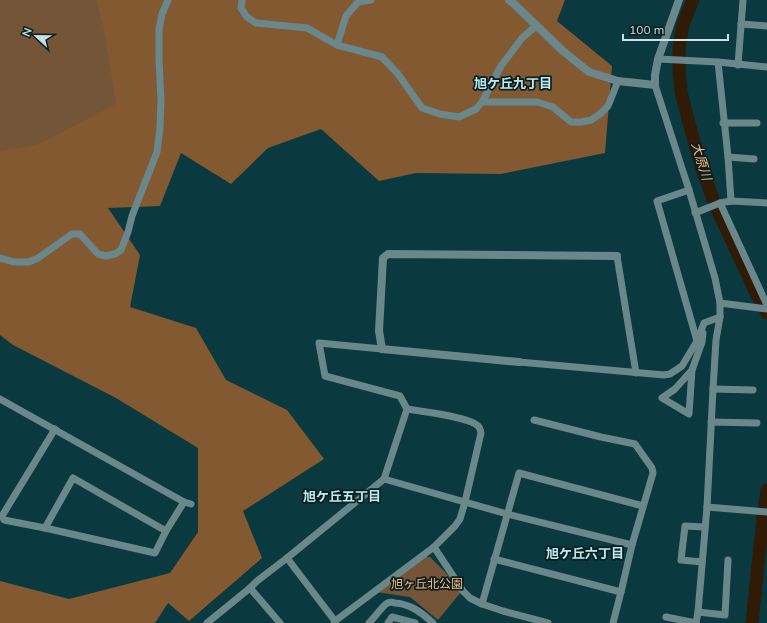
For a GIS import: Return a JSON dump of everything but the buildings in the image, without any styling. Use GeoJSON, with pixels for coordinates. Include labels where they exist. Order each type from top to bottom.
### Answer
{"type":"FeatureCollection","features":[{"type":"Feature","properties":{"kind":"street"},"geometry":{"type":"LineString","coordinates":[[0,258],[14,262],[28,262],[38,258],[72,234],[80,234],[98,254],[106,256],[115,254],[121,250],[132,216],[157,152],[161,99],[159,29],[162,14],[168,0]]}},
{"type":"Feature","properties":{"kind":"street"},"geometry":{"type":"LineString","coordinates":[[242,0],[241,8],[247,17],[256,23],[307,28],[337,45],[382,57],[398,74],[422,108],[440,114],[459,117],[476,109],[482,102],[501,66],[522,38],[536,26]]}},
{"type":"Feature","properties":{"kind":"street"},"geometry":{"type":"LineString","coordinates":[[337,45],[346,16],[358,2],[370,0]]}},
{"type":"Feature","properties":{"kind":"street"},"geometry":{"type":"LineString","coordinates":[[508,0],[563,51],[589,72],[618,81],[655,86]]}},
{"type":"Feature","properties":{"kind":"street"},"geometry":{"type":"LineString","coordinates":[[666,617],[696,623],[698,612],[716,340],[720,317],[720,304],[715,278],[689,190],[655,86],[655,75],[658,59],[679,0]]}},
{"type":"Feature","properties":{"kind":"street"},"geometry":{"type":"LineString","coordinates":[[738,65],[743,0]]}},
{"type":"Feature","properties":{"kind":"street"},"geometry":{"type":"LineString","coordinates":[[741,24],[767,26]]}},
{"type":"Feature","properties":{"kind":"street"},"geometry":{"type":"LineString","coordinates":[[658,59],[718,62],[767,67]]}},
{"type":"Feature","properties":{"kind":"street"},"geometry":{"type":"LineString","coordinates":[[718,62],[731,202]]}},
{"type":"Feature","properties":{"kind":"street"},"geometry":{"type":"LineString","coordinates":[[482,102],[537,102],[554,108],[571,122],[581,122],[591,120],[608,106],[618,81]]}},
{"type":"Feature","properties":{"kind":"street"},"geometry":{"type":"LineString","coordinates":[[724,123],[757,123]]}},
{"type":"Feature","properties":{"kind":"street"},"geometry":{"type":"LineString","coordinates":[[728,157],[754,159]]}},
{"type":"Feature","properties":{"kind":"street"},"geometry":{"type":"LineString","coordinates":[[689,190],[657,201],[697,341]]}},
{"type":"Feature","properties":{"kind":"street"},"geometry":{"type":"LineString","coordinates":[[695,213],[720,203],[767,203]]}},
{"type":"Feature","properties":{"kind":"street"},"geometry":{"type":"LineString","coordinates":[[720,203],[767,305]]}},
{"type":"Feature","properties":{"kind":"street"},"geometry":{"type":"LineString","coordinates":[[382,349],[379,331],[383,258],[388,254],[617,256],[636,373]]}},
{"type":"Feature","properties":{"kind":"street"},"geometry":{"type":"LineString","coordinates":[[720,304],[767,309]]}},
{"type":"Feature","properties":{"kind":"street"},"geometry":{"type":"LineString","coordinates":[[206,623],[216,620],[257,581],[384,479],[407,409],[400,396],[325,376],[320,343],[664,376],[682,366],[697,341],[704,323],[720,317]]}},
{"type":"Feature","properties":{"kind":"street"},"geometry":{"type":"LineString","coordinates":[[692,370],[675,389],[662,398],[689,414],[692,370],[702,342],[704,323]]}},
{"type":"Feature","properties":{"kind":"street"},"geometry":{"type":"LineString","coordinates":[[713,389],[753,390]]}},
{"type":"Feature","properties":{"kind":"street"},"geometry":{"type":"LineString","coordinates":[[0,399],[184,502],[191,504]]}},
{"type":"Feature","properties":{"kind":"street"},"geometry":{"type":"LineString","coordinates":[[287,558],[334,622],[434,547],[455,526],[460,519],[465,502],[481,433],[479,427],[471,421],[455,417],[407,409]]}},
{"type":"Feature","properties":{"kind":"street"},"geometry":{"type":"LineString","coordinates":[[534,420],[635,444],[652,468],[653,473],[632,545],[613,623]]}},
{"type":"Feature","properties":{"kind":"street"},"geometry":{"type":"LineString","coordinates":[[711,422],[757,423]]}},
{"type":"Feature","properties":{"kind":"street"},"geometry":{"type":"LineString","coordinates":[[55,429],[2,516],[4,520],[155,553],[166,531],[184,502]]}},
{"type":"Feature","properties":{"kind":"street"},"geometry":{"type":"LineString","coordinates":[[482,604],[519,473],[644,506]]}},
{"type":"Feature","properties":{"kind":"street"},"geometry":{"type":"LineString","coordinates":[[45,528],[72,478],[166,531]]}},
{"type":"Feature","properties":{"kind":"street"},"geometry":{"type":"LineString","coordinates":[[384,479],[507,514],[632,545]]}},
{"type":"Feature","properties":{"kind":"street"},"geometry":{"type":"LineString","coordinates":[[706,507],[767,512]]}},
{"type":"Feature","properties":{"kind":"street"},"geometry":{"type":"LineString","coordinates":[[702,562],[681,560],[685,526],[704,527]]}},
{"type":"Feature","properties":{"kind":"street"},"geometry":{"type":"LineString","coordinates":[[434,547],[463,591],[470,598],[503,611],[548,623]]}},
{"type":"Feature","properties":{"kind":"street"},"geometry":{"type":"LineString","coordinates":[[494,559],[621,592]]}},
{"type":"Feature","properties":{"kind":"street"},"geometry":{"type":"LineString","coordinates":[[698,612],[726,614],[728,560]]}},
{"type":"Feature","properties":{"kind":"street"},"geometry":{"type":"LineString","coordinates":[[250,588],[280,623]]}},
{"type":"Feature","properties":{"kind":"street"},"geometry":{"type":"LineString","coordinates":[[369,623],[386,604],[392,602],[405,604],[412,607],[422,613],[433,623]]}},
{"type":"Feature","properties":{"kind":"street"},"geometry":{"type":"LineString","coordinates":[[388,623],[392,617],[416,623]]}},
{"type":"Feature","properties":{"kind":"green space"},"geometry":{"type":"Polygon","coordinates":[[[0,0],[154,0],[131,186],[0,201],[0,0]]]}},
{"type":"Feature","properties":{"kind":"green space","name":"旭ヶ丘北公園"},"geometry":{"type":"Polygon","coordinates":[[[425,557],[430,557],[445,572],[461,592],[438,620],[410,597],[376,592],[425,557]]]}},
{"type":"Feature","properties":{"kind":"shaded area"},"geometry":{"type":"Polygon","coordinates":[[[96,0],[565,0],[557,21],[612,66],[605,153],[501,174],[416,173],[379,181],[321,129],[268,148],[231,184],[181,153],[160,206],[108,208],[140,255],[130,307],[196,328],[226,380],[287,410],[324,459],[243,511],[262,558],[189,621],[168,603],[155,623],[0,623],[0,581],[69,599],[170,573],[198,532],[198,448],[116,398],[13,345],[0,335],[0,151],[37,145],[116,104],[103,25],[96,0]]]}},
{"type":"Feature","properties":{"kind":"waterway","name":"大原川"},"geometry":{"type":"LineString","coordinates":[[693,0],[683,24],[679,48],[681,92],[702,169],[716,207],[757,295],[767,313]]}},
{"type":"Feature","properties":{"kind":"waterway","name":"大原川"},"geometry":{"type":"LineString","coordinates":[[752,623],[767,490]]}},
{"type":"Feature","properties":{"kind":"district","name":"旭ケ丘九丁目"},"geometry":{"type":"Point","coordinates":[513,83]}},
{"type":"Feature","properties":{"kind":"district","name":"旭ケ丘五丁目"},"geometry":{"type":"Point","coordinates":[342,496]}},
{"type":"Feature","properties":{"kind":"district","name":"旭ケ丘六丁目"},"geometry":{"type":"Point","coordinates":[585,553]}}]}
